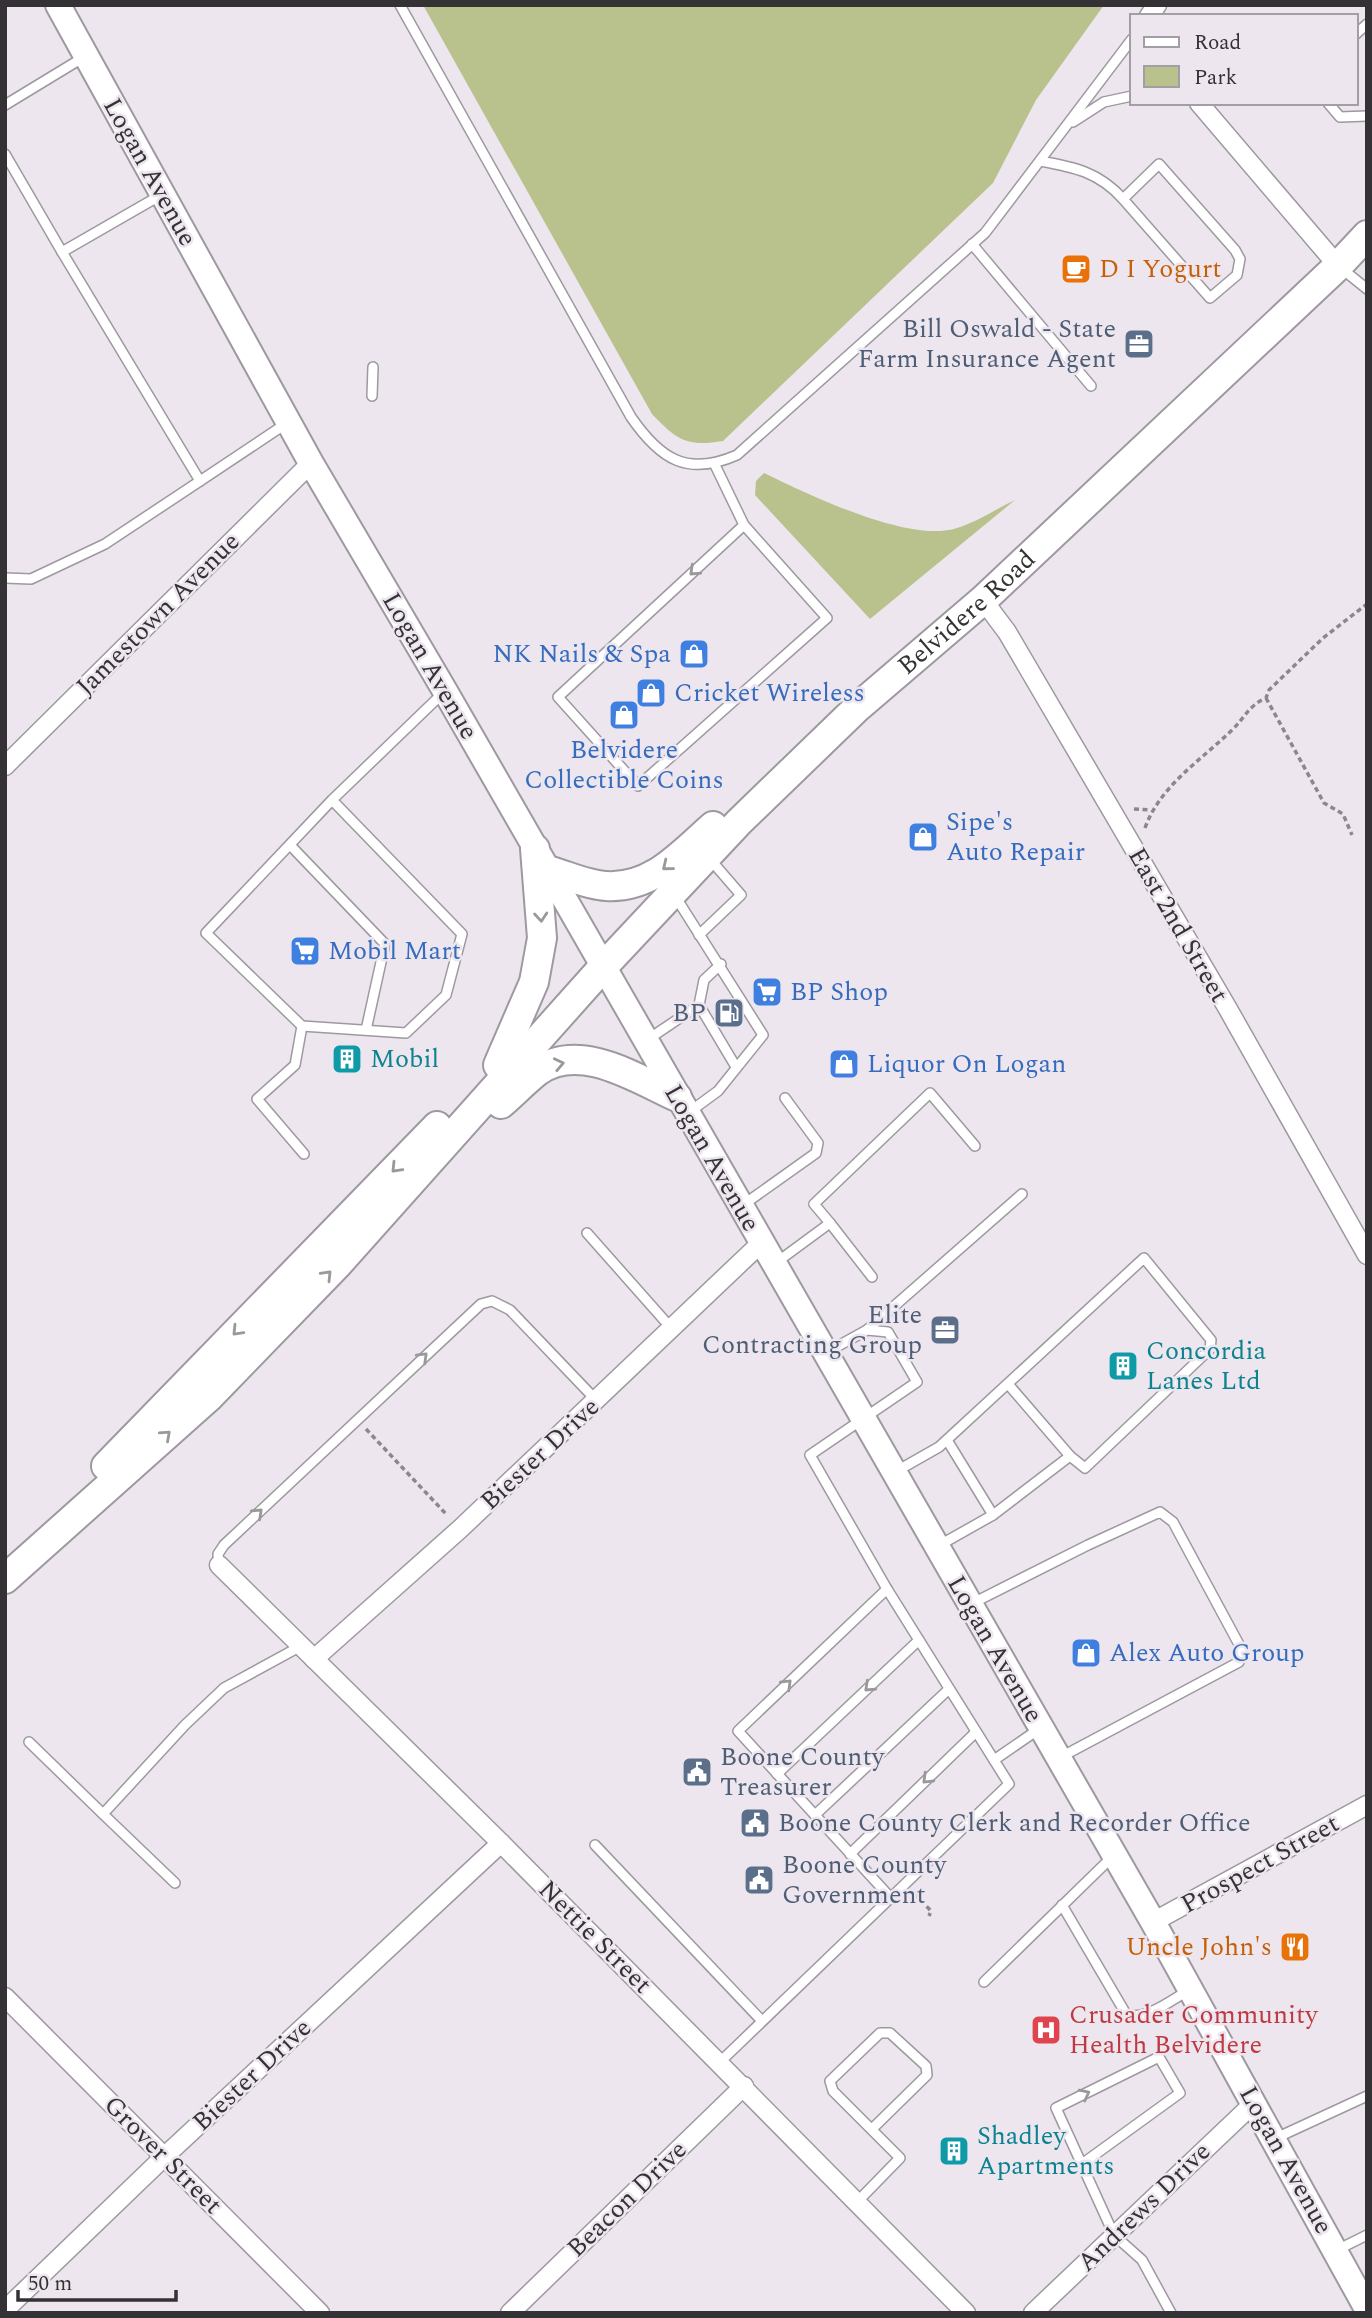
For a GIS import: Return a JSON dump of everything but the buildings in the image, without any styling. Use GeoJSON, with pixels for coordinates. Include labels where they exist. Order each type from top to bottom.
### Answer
{"type":"FeatureCollection","features":[{"type":"Feature","properties":{"kind":"main road","name":"Logan Avenue"},"geometry":{"type":"LineString","coordinates":[[58,5],[311,463],[1153,1922],[1275,2138],[1367,2309]]}},
{"type":"Feature","properties":{"kind":"main road","name":"Belvidere Road"},"geometry":{"type":"LineString","coordinates":[[603,967],[707,855],[858,707],[983,600],[1367,236]]}},
{"type":"Feature","properties":{"kind":"main road","name":"Belvidere Road"},"geometry":{"type":"LineString","coordinates":[[1338,266],[1367,252]]}},
{"type":"Feature","properties":{"kind":"main road"},"geometry":{"type":"LineString","coordinates":[[498,1065],[534,982],[542,938],[541,859],[605,886],[637,885],[662,871],[731,810],[780,782]]}},
{"type":"Feature","properties":{"kind":"main road"},"geometry":{"type":"LineString","coordinates":[[5,1570],[498,1065],[603,967]]}},
{"type":"Feature","properties":{"kind":"main road"},"geometry":{"type":"LineString","coordinates":[[5,1579],[209,1397],[338,1264],[603,967]]}},
{"type":"Feature","properties":{"kind":"main road"},"geometry":{"type":"LineString","coordinates":[[445,1144],[480,1123],[539,1070],[561,1062],[596,1061],[682,1105]]}},
{"type":"Feature","properties":{"kind":"street"},"geometry":{"type":"LineString","coordinates":[[1197,105],[1338,266]]}},
{"type":"Feature","properties":{"kind":"street","name":"Jamestown Avenue"},"geometry":{"type":"LineString","coordinates":[[5,766],[311,463]]}},
{"type":"Feature","properties":{"kind":"street","name":"East 2nd Street"},"geometry":{"type":"LineString","coordinates":[[983,600],[1007,632],[1220,995],[1367,1255]]}},
{"type":"Feature","properties":{"kind":"street","name":"Biester Drive"},"geometry":{"type":"LineString","coordinates":[[314,1659],[460,1529],[673,1329],[767,1254]]}},
{"type":"Feature","properties":{"kind":"street","name":"Nettie Street"},"geometry":{"type":"LineString","coordinates":[[219,1565],[744,2086],[966,2313]]}},
{"type":"Feature","properties":{"kind":"street","name":"Prospect Street"},"geometry":{"type":"LineString","coordinates":[[1153,1922],[1367,1805]]}},
{"type":"Feature","properties":{"kind":"street","name":"Biester Drive"},"geometry":{"type":"LineString","coordinates":[[5,2310],[164,2157],[501,1843]]}},
{"type":"Feature","properties":{"kind":"street","name":"Grover Street"},"geometry":{"type":"LineString","coordinates":[[5,1997],[320,2313]]}},
{"type":"Feature","properties":{"kind":"street","name":"Beacon Drive"},"geometry":{"type":"LineString","coordinates":[[510,2313],[744,2086]]}},
{"type":"Feature","properties":{"kind":"street","name":"Andrews Drive"},"geometry":{"type":"LineString","coordinates":[[1033,2313],[1255,2102]]}},
{"type":"Feature","properties":{"kind":"lane"},"geometry":{"type":"LineString","coordinates":[[400,5],[631,417],[649,443],[680,463],[714,463],[737,455],[985,233],[1130,42]]}},
{"type":"Feature","properties":{"kind":"lane"},"geometry":{"type":"LineString","coordinates":[[5,105],[86,56]]}},
{"type":"Feature","properties":{"kind":"lane"},"geometry":{"type":"LineString","coordinates":[[1066,127],[1104,102],[1130,96]]}},
{"type":"Feature","properties":{"kind":"lane"},"geometry":{"type":"LineString","coordinates":[[1330,105],[1340,117],[1367,116]]}},
{"type":"Feature","properties":{"kind":"lane"},"geometry":{"type":"LineString","coordinates":[[5,154],[200,481]]}},
{"type":"Feature","properties":{"kind":"lane"},"geometry":{"type":"LineString","coordinates":[[1040,161],[1096,175],[1109,184],[1210,298],[1237,275],[1240,259],[1236,250],[1158,164],[1123,199]]}},
{"type":"Feature","properties":{"kind":"lane"},"geometry":{"type":"LineString","coordinates":[[62,252],[162,194]]}},
{"type":"Feature","properties":{"kind":"lane"},"geometry":{"type":"LineString","coordinates":[[972,244],[1091,386]]}},
{"type":"Feature","properties":{"kind":"lane"},"geometry":{"type":"LineString","coordinates":[[1338,266],[1367,289]]}},
{"type":"Feature","properties":{"kind":"lane"},"geometry":{"type":"LineString","coordinates":[[372,396],[373,367]]}},
{"type":"Feature","properties":{"kind":"lane"},"geometry":{"type":"LineString","coordinates":[[5,578],[31,579],[105,544],[288,422]]}},
{"type":"Feature","properties":{"kind":"lane"},"geometry":{"type":"LineString","coordinates":[[714,463],[744,525],[827,618],[638,786],[558,697],[744,525]]}},
{"type":"Feature","properties":{"kind":"lane"},"geometry":{"type":"LineString","coordinates":[[332,800],[462,934],[446,995],[406,1033],[302,1027],[206,933],[332,800],[445,691]]}},
{"type":"Feature","properties":{"kind":"lane"},"geometry":{"type":"LineString","coordinates":[[290,845],[385,944],[366,1030]]}},
{"type":"Feature","properties":{"kind":"lane"},"geometry":{"type":"LineString","coordinates":[[699,935],[741,895],[707,855]]}},
{"type":"Feature","properties":{"kind":"lane"},"geometry":{"type":"LineString","coordinates":[[673,892],[763,1035],[718,1091],[682,1105]]}},
{"type":"Feature","properties":{"kind":"lane"},"geometry":{"type":"LineString","coordinates":[[720,964],[704,980],[699,1005],[736,1067]]}},
{"type":"Feature","properties":{"kind":"lane"},"geometry":{"type":"LineString","coordinates":[[645,1041],[699,1005]]}},
{"type":"Feature","properties":{"kind":"lane"},"geometry":{"type":"LineString","coordinates":[[302,1027],[295,1065],[257,1099],[304,1154]]}},
{"type":"Feature","properties":{"kind":"lane"},"geometry":{"type":"LineString","coordinates":[[872,1276],[814,1203],[930,1093],[975,1146]]}},
{"type":"Feature","properties":{"kind":"lane"},"geometry":{"type":"LineString","coordinates":[[740,1207],[816,1153],[817,1143],[785,1098]]}},
{"type":"Feature","properties":{"kind":"lane"},"geometry":{"type":"LineString","coordinates":[[824,1354],[867,1330],[1021,1194]]}},
{"type":"Feature","properties":{"kind":"lane"},"geometry":{"type":"LineString","coordinates":[[767,1254],[830,1223]]}},
{"type":"Feature","properties":{"kind":"lane"},"geometry":{"type":"LineString","coordinates":[[587,1233],[673,1329]]}},
{"type":"Feature","properties":{"kind":"lane"},"geometry":{"type":"LineString","coordinates":[[893,1473],[947,1440],[1144,1258],[1212,1340],[1210,1349],[1084,1468],[1070,1456],[1008,1384]]}},
{"type":"Feature","properties":{"kind":"lane"},"geometry":{"type":"LineString","coordinates":[[219,1565],[219,1555],[224,1545],[468,1313],[481,1304],[492,1301],[510,1310],[598,1401]]}},
{"type":"Feature","properties":{"kind":"lane"},"geometry":{"type":"LineString","coordinates":[[720,2062],[1009,1784],[887,1589],[810,1455],[918,1382],[887,1332],[867,1330]]}},
{"type":"Feature","properties":{"kind":"lane"},"geometry":{"type":"LineString","coordinates":[[947,1440],[993,1515]]}},
{"type":"Feature","properties":{"kind":"lane"},"geometry":{"type":"LineString","coordinates":[[936,1547],[993,1515],[1070,1456]]}},
{"type":"Feature","properties":{"kind":"lane"},"geometry":{"type":"LineString","coordinates":[[970,1605],[1087,1545],[1160,1512],[1172,1522],[1242,1650],[1238,1662],[1058,1758]]}},
{"type":"Feature","properties":{"kind":"lane"},"geometry":{"type":"LineString","coordinates":[[887,1589],[738,1731],[890,1897]]}},
{"type":"Feature","properties":{"kind":"lane"},"geometry":{"type":"LineString","coordinates":[[777,1774],[919,1640]]}},
{"type":"Feature","properties":{"kind":"lane"},"geometry":{"type":"LineString","coordinates":[[103,1814],[224,1688],[301,1646]]}},
{"type":"Feature","properties":{"kind":"lane"},"geometry":{"type":"LineString","coordinates":[[815,1815],[950,1689]]}},
{"type":"Feature","properties":{"kind":"lane"},"geometry":{"type":"LineString","coordinates":[[994,1760],[1041,1728]]}},
{"type":"Feature","properties":{"kind":"lane"},"geometry":{"type":"LineString","coordinates":[[850,1854],[976,1732]]}},
{"type":"Feature","properties":{"kind":"lane"},"geometry":{"type":"LineString","coordinates":[[29,1742],[175,1882]]}},
{"type":"Feature","properties":{"kind":"lane"},"geometry":{"type":"LineString","coordinates":[[594,1845],[762,2021]]}},
{"type":"Feature","properties":{"kind":"lane"},"geometry":{"type":"LineString","coordinates":[[984,1982],[1114,1855]]}},
{"type":"Feature","properties":{"kind":"lane"},"geometry":{"type":"LineString","coordinates":[[1062,1905],[1126,2014],[1132,2017],[1144,2014],[1191,1989]]}},
{"type":"Feature","properties":{"kind":"lane"},"geometry":{"type":"LineString","coordinates":[[857,2202],[900,2158],[834,2091],[830,2081],[880,2033],[890,2033],[926,2066],[927,2075],[872,2129]]}},
{"type":"Feature","properties":{"kind":"lane"},"geometry":{"type":"LineString","coordinates":[[1082,2164],[1180,2093],[1159,2057],[1056,2108],[1114,2235],[1142,2260],[1171,2313]]}},
{"type":"Feature","properties":{"kind":"lane"},"geometry":{"type":"LineString","coordinates":[[1275,2138],[1367,2096]]}},
{"type":"Feature","properties":{"kind":"lane"},"geometry":{"type":"LineString","coordinates":[[1335,2251],[1367,2235]]}},
{"type":"Feature","properties":{"kind":"path"},"geometry":{"type":"LineString","coordinates":[[1142,837],[1151,810],[1170,787],[1234,729],[1254,703],[1266,698],[1269,690],[1323,638],[1367,604]]}},
{"type":"Feature","properties":{"kind":"path"},"geometry":{"type":"LineString","coordinates":[[1266,698],[1324,803],[1343,814],[1352,835]]}},
{"type":"Feature","properties":{"kind":"path"},"geometry":{"type":"LineString","coordinates":[[1124,809],[1151,810]]}},
{"type":"Feature","properties":{"kind":"path"},"geometry":{"type":"LineString","coordinates":[[358,1420],[460,1529]]}},
{"type":"Feature","properties":{"kind":"path"},"geometry":{"type":"LineString","coordinates":[[919,1899],[931,1911],[929,1916]]}},
{"type":"Feature","properties":{"kind":"green space"},"geometry":{"type":"Polygon","coordinates":[[[423,5],[1104,5],[1036,100],[993,183],[723,441],[700,443],[676,436],[652,414],[423,5]]]}},
{"type":"Feature","properties":{"kind":"green space"},"geometry":{"type":"Polygon","coordinates":[[[764,473],[832,504],[913,529],[937,531],[957,528],[1015,500],[870,619],[755,495],[756,481],[764,473]]]}},
{"type":"Feature","properties":{"kind":"place","name":"D I Yogurt"},"geometry":{"type":"Point","coordinates":[1076,269]}},
{"type":"Feature","properties":{"kind":"place","name":"Bill Oswald - State Farm Insurance Agent"},"geometry":{"type":"Point","coordinates":[1139,344]}},
{"type":"Feature","properties":{"kind":"place","name":"NK Nails & Spa"},"geometry":{"type":"Point","coordinates":[694,654]}},
{"type":"Feature","properties":{"kind":"place","name":"Cricket Wireless"},"geometry":{"type":"Point","coordinates":[651,693]}},
{"type":"Feature","properties":{"kind":"place","name":"Belvidere Collectible Coins"},"geometry":{"type":"Point","coordinates":[624,715]}},
{"type":"Feature","properties":{"kind":"place","name":"Sipe's Auto Repair"},"geometry":{"type":"Point","coordinates":[923,837]}},
{"type":"Feature","properties":{"kind":"place","name":"Mobil Mart"},"geometry":{"type":"Point","coordinates":[305,951]}},
{"type":"Feature","properties":{"kind":"place","name":"BP Shop"},"geometry":{"type":"Point","coordinates":[767,992]}},
{"type":"Feature","properties":{"kind":"place","name":"BP"},"geometry":{"type":"Point","coordinates":[729,1013]}},
{"type":"Feature","properties":{"kind":"place","name":"Mobil"},"geometry":{"type":"Point","coordinates":[347,1059]}},
{"type":"Feature","properties":{"kind":"place","name":"Liquor On Logan"},"geometry":{"type":"Point","coordinates":[844,1064]}},
{"type":"Feature","properties":{"kind":"place","name":"Elite Contracting Group"},"geometry":{"type":"Point","coordinates":[945,1330]}},
{"type":"Feature","properties":{"kind":"place","name":"Concordia Lanes Ltd"},"geometry":{"type":"Point","coordinates":[1123,1366]}},
{"type":"Feature","properties":{"kind":"place","name":"Alex Auto Group"},"geometry":{"type":"Point","coordinates":[1086,1653]}},
{"type":"Feature","properties":{"kind":"place","name":"Boone County Treasurer"},"geometry":{"type":"Point","coordinates":[697,1772]}},
{"type":"Feature","properties":{"kind":"place","name":"Boone County Clerk and Recorder Office"},"geometry":{"type":"Point","coordinates":[755,1823]}},
{"type":"Feature","properties":{"kind":"place","name":"Boone County Government"},"geometry":{"type":"Point","coordinates":[759,1880]}},
{"type":"Feature","properties":{"kind":"place","name":"Uncle John's"},"geometry":{"type":"Point","coordinates":[1295,1947]}},
{"type":"Feature","properties":{"kind":"place","name":"Crusader Community Health Belvidere"},"geometry":{"type":"Point","coordinates":[1046,2030]}},
{"type":"Feature","properties":{"kind":"place","name":"Shadley Apartments"},"geometry":{"type":"Point","coordinates":[954,2151]}}]}
